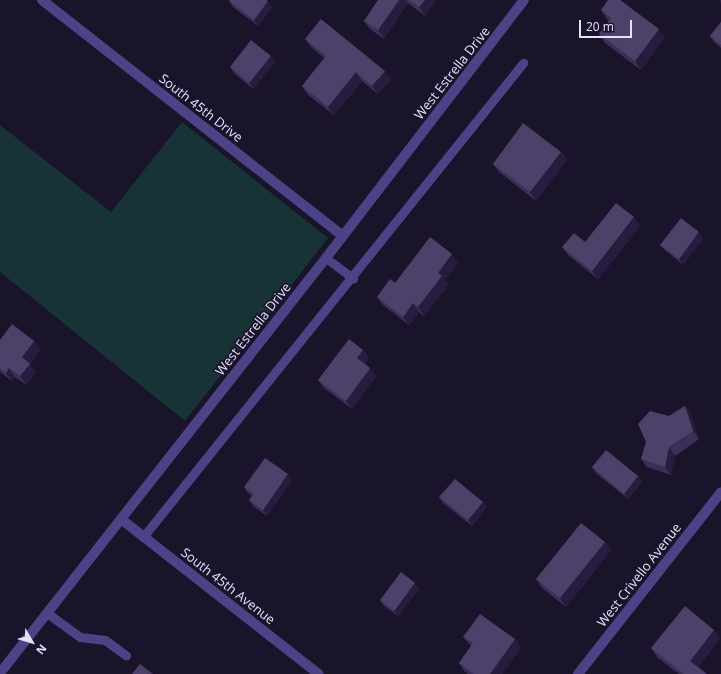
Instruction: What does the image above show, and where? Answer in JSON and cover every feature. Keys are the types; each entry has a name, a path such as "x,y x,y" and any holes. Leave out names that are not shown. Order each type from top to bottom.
{"street":[{"name":"South 45th Drive","path":"42,0 343,236"},
{"name":"West Estrella Drive","path":"0,673 326,258 524,0"},
{"name":"West Crivello Avenue","path":"578,674 721,492"},
{"name":"South 45th Avenue","path":"121,519 319,674"}],"lane":[{"path":"143,537 353,278 523,63"},
{"path":"326,258 353,278"},
{"path":"47,613 80,637 105,640 126,655"}],"green space":[{"path":"182,122 328,238 185,421 0,272 0,125 111,212"}],"building":[{"path":"378,0 399,0 378,30 364,21"},
{"path":"409,0 425,0 419,7"},
{"path":"608,0 620,0 659,29 635,61 599,34 611,18 601,10"},
{"path":"229,1 268,1 254,20"},
{"path":"321,19 385,71 372,86 356,72 328,107 302,86 326,56 305,39"},
{"path":"721,22 721,45 710,36"},
{"path":"251,40 271,56 249,83 230,67"},
{"path":"523,123 561,152 530,192 493,164"},
{"path":"616,203 634,217 592,271 562,247 574,233 585,242"},
{"path":"681,218 699,232 679,259 660,245"},
{"path":"430,237 452,254 438,273 442,276 418,307 413,303 403,317 377,297 390,279 395,283"},
{"path":"12,324 34,341 22,357 30,364 20,376 9,368 6,373 0,368 0,340"},
{"path":"349,339 363,350 357,358 370,368 346,401 318,380"},
{"path":"685,406 693,431 669,447 665,467 641,459 646,442 638,424 650,411 669,416"},
{"path":"606,450 638,476 624,494 592,467"},
{"path":"265,458 288,474 263,510 249,500 254,494 244,487"},
{"path":"455,479 483,502 468,520 439,497"},
{"path":"581,523 605,542 560,598 536,579"},
{"path":"401,572 415,583 394,611 380,600"},
{"path":"685,606 714,630 690,661 707,674 684,674 651,648"},
{"path":"480,614 515,639 490,674 474,674 459,663 473,643 463,637"},
{"path":"140,664 153,674 132,674"}]}
